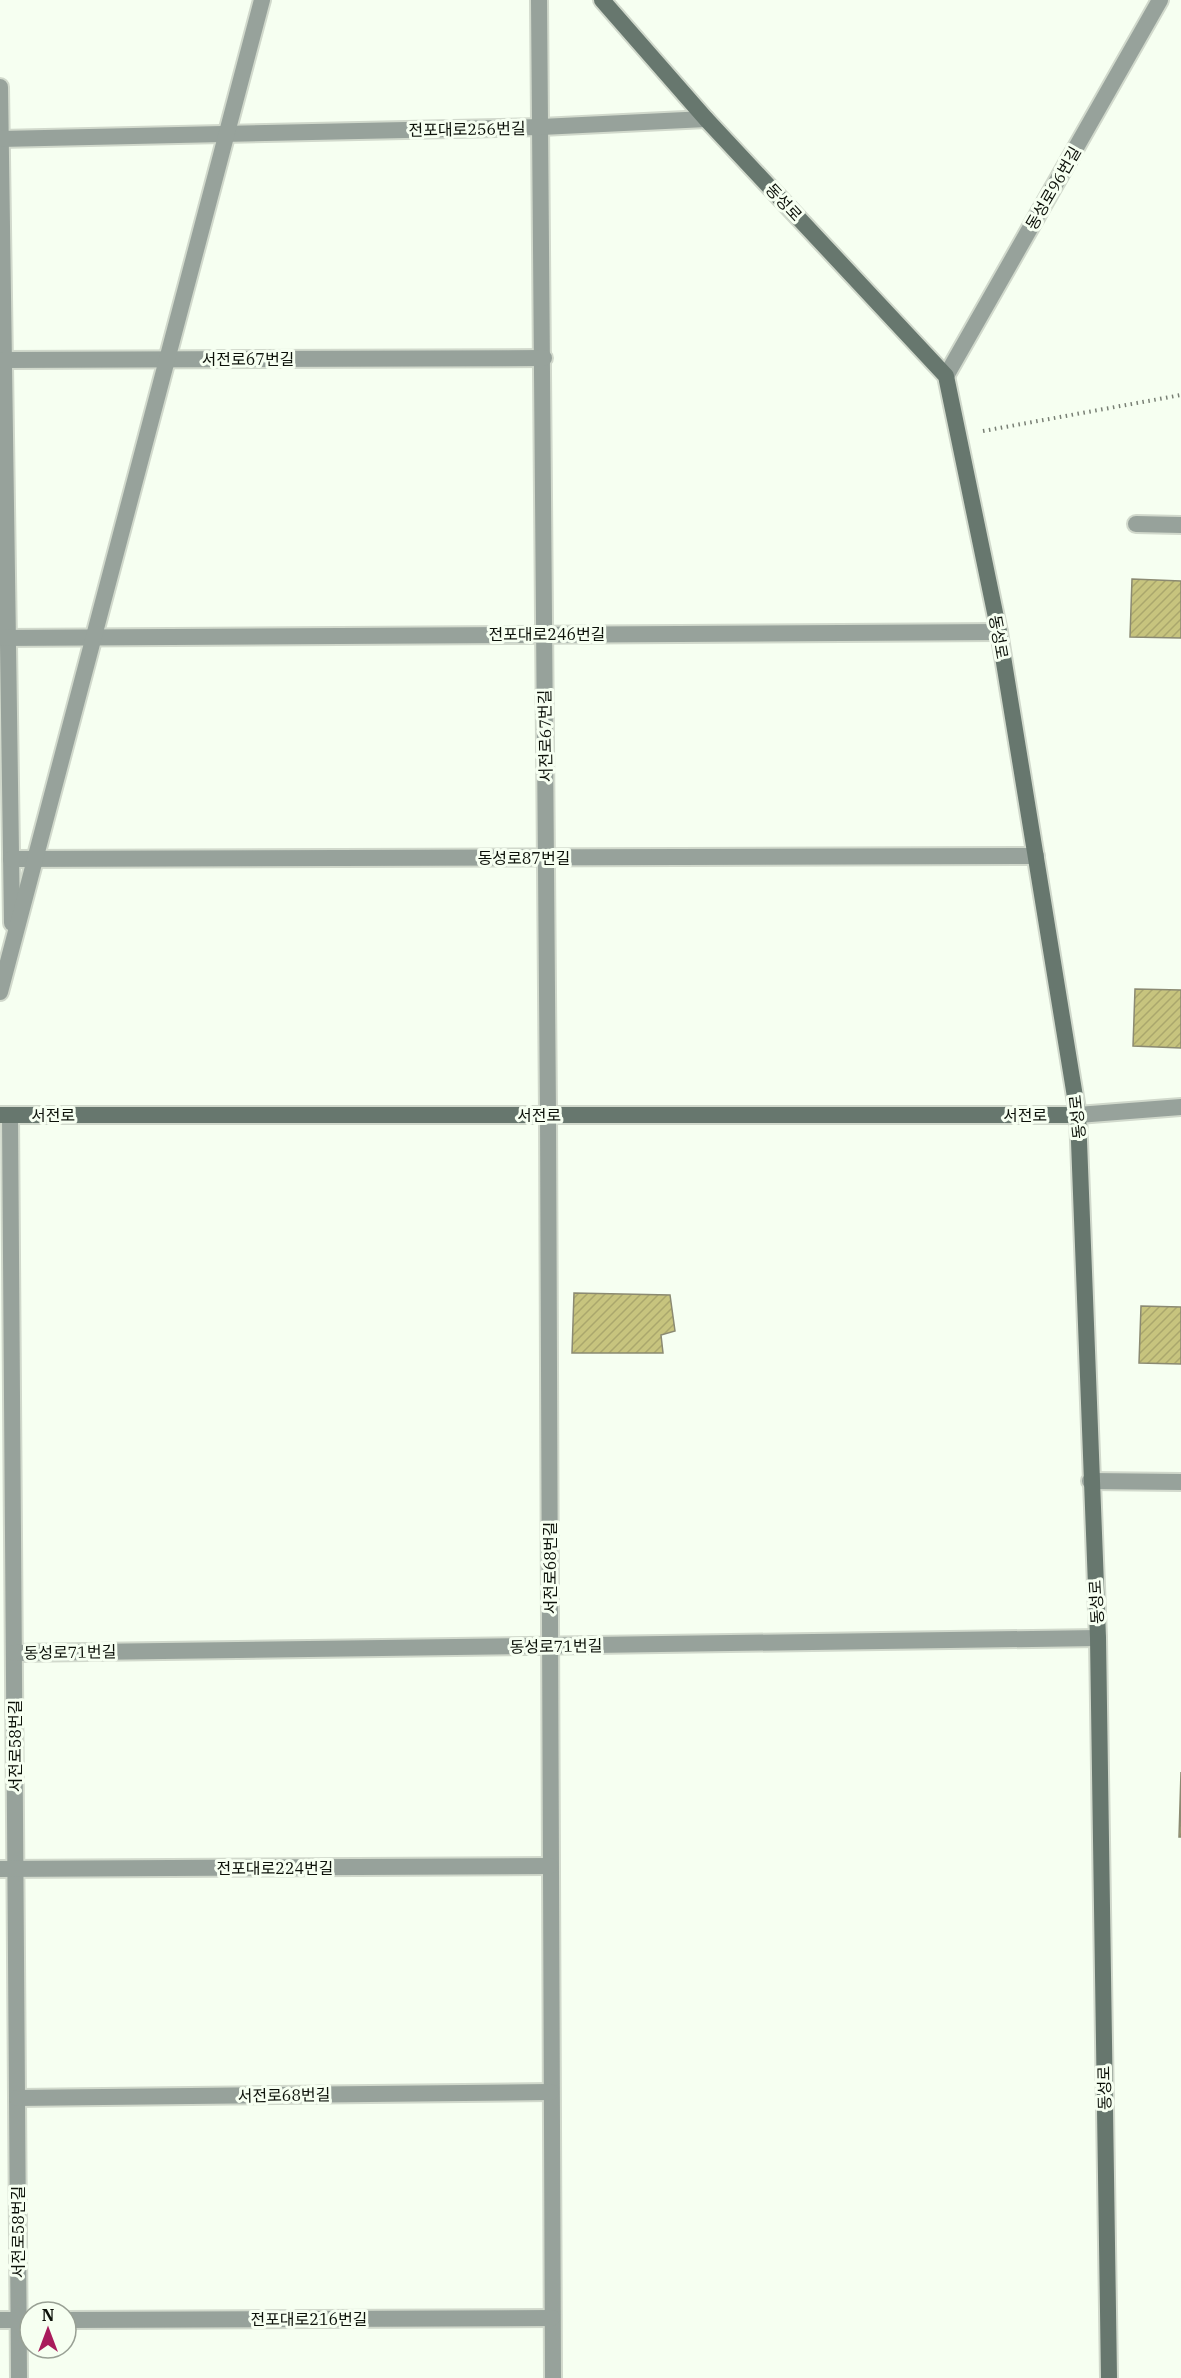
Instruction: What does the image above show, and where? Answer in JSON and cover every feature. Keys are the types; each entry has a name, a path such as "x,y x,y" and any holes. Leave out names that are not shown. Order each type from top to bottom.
{"main road":[{"name":"동성로","path":"602,0 706,119 946,376 999,632 1078,1115 1083,1200 1090,1481 1098,1638 1109,2378"},
{"name":"서전로","path":"5,1115 1078,1115"}],"street":[{"path":"0,992 262,0"},
{"name":"서전로67번길","path":"539,0 549,1115"},
{"name":"동성로96번길","path":"946,376 1160,0"},
{"path":"0,87 4,638 12,942"},
{"name":"전포대로256번길","path":"0,139 541,127 706,119"},
{"name":"서전로67번길","path":"3,360 544,358"},
{"path":"1137,524 1181,525"},
{"name":"전포대로246번길","path":"4,638 999,632"},
{"name":"동성로87번길","path":"11,859 1036,856"},
{"path":"1078,1115 1181,1107"},
{"name":"서전로58번길","path":"5,1115 14,1653 8,1869 23,2300"},
{"name":"서전로68번길","path":"549,1115 553,2378"},
{"path":"1090,1481 1181,1482"},
{"name":"동성로71번길","path":"14,1653 1098,1638"},
{"name":"전포대로224번길","path":"8,1869 550,1866"},
{"name":"서전로68번길","path":"17,2098 551,2092"},
{"name":"전포대로216번길","path":"78,2320 552,2318"},
{"path":"0,2320 18,2320"},
{"name":"서전로58번길","path":"19,2378 21,2360"}],"path":[{"path":"958,435 1181,395"}],"building":[{"path":"1132,579 1181,581 1181,638 1130,637"},
{"path":"1135,989 1181,990 1181,1048 1133,1046"},
{"path":"574,1293 670,1295 675,1331 661,1335 663,1353 572,1353"},
{"path":"1141,1306 1181,1307 1181,1364 1139,1363"},
{"path":"1181,1772 1181,1837 1179,1837"}]}
